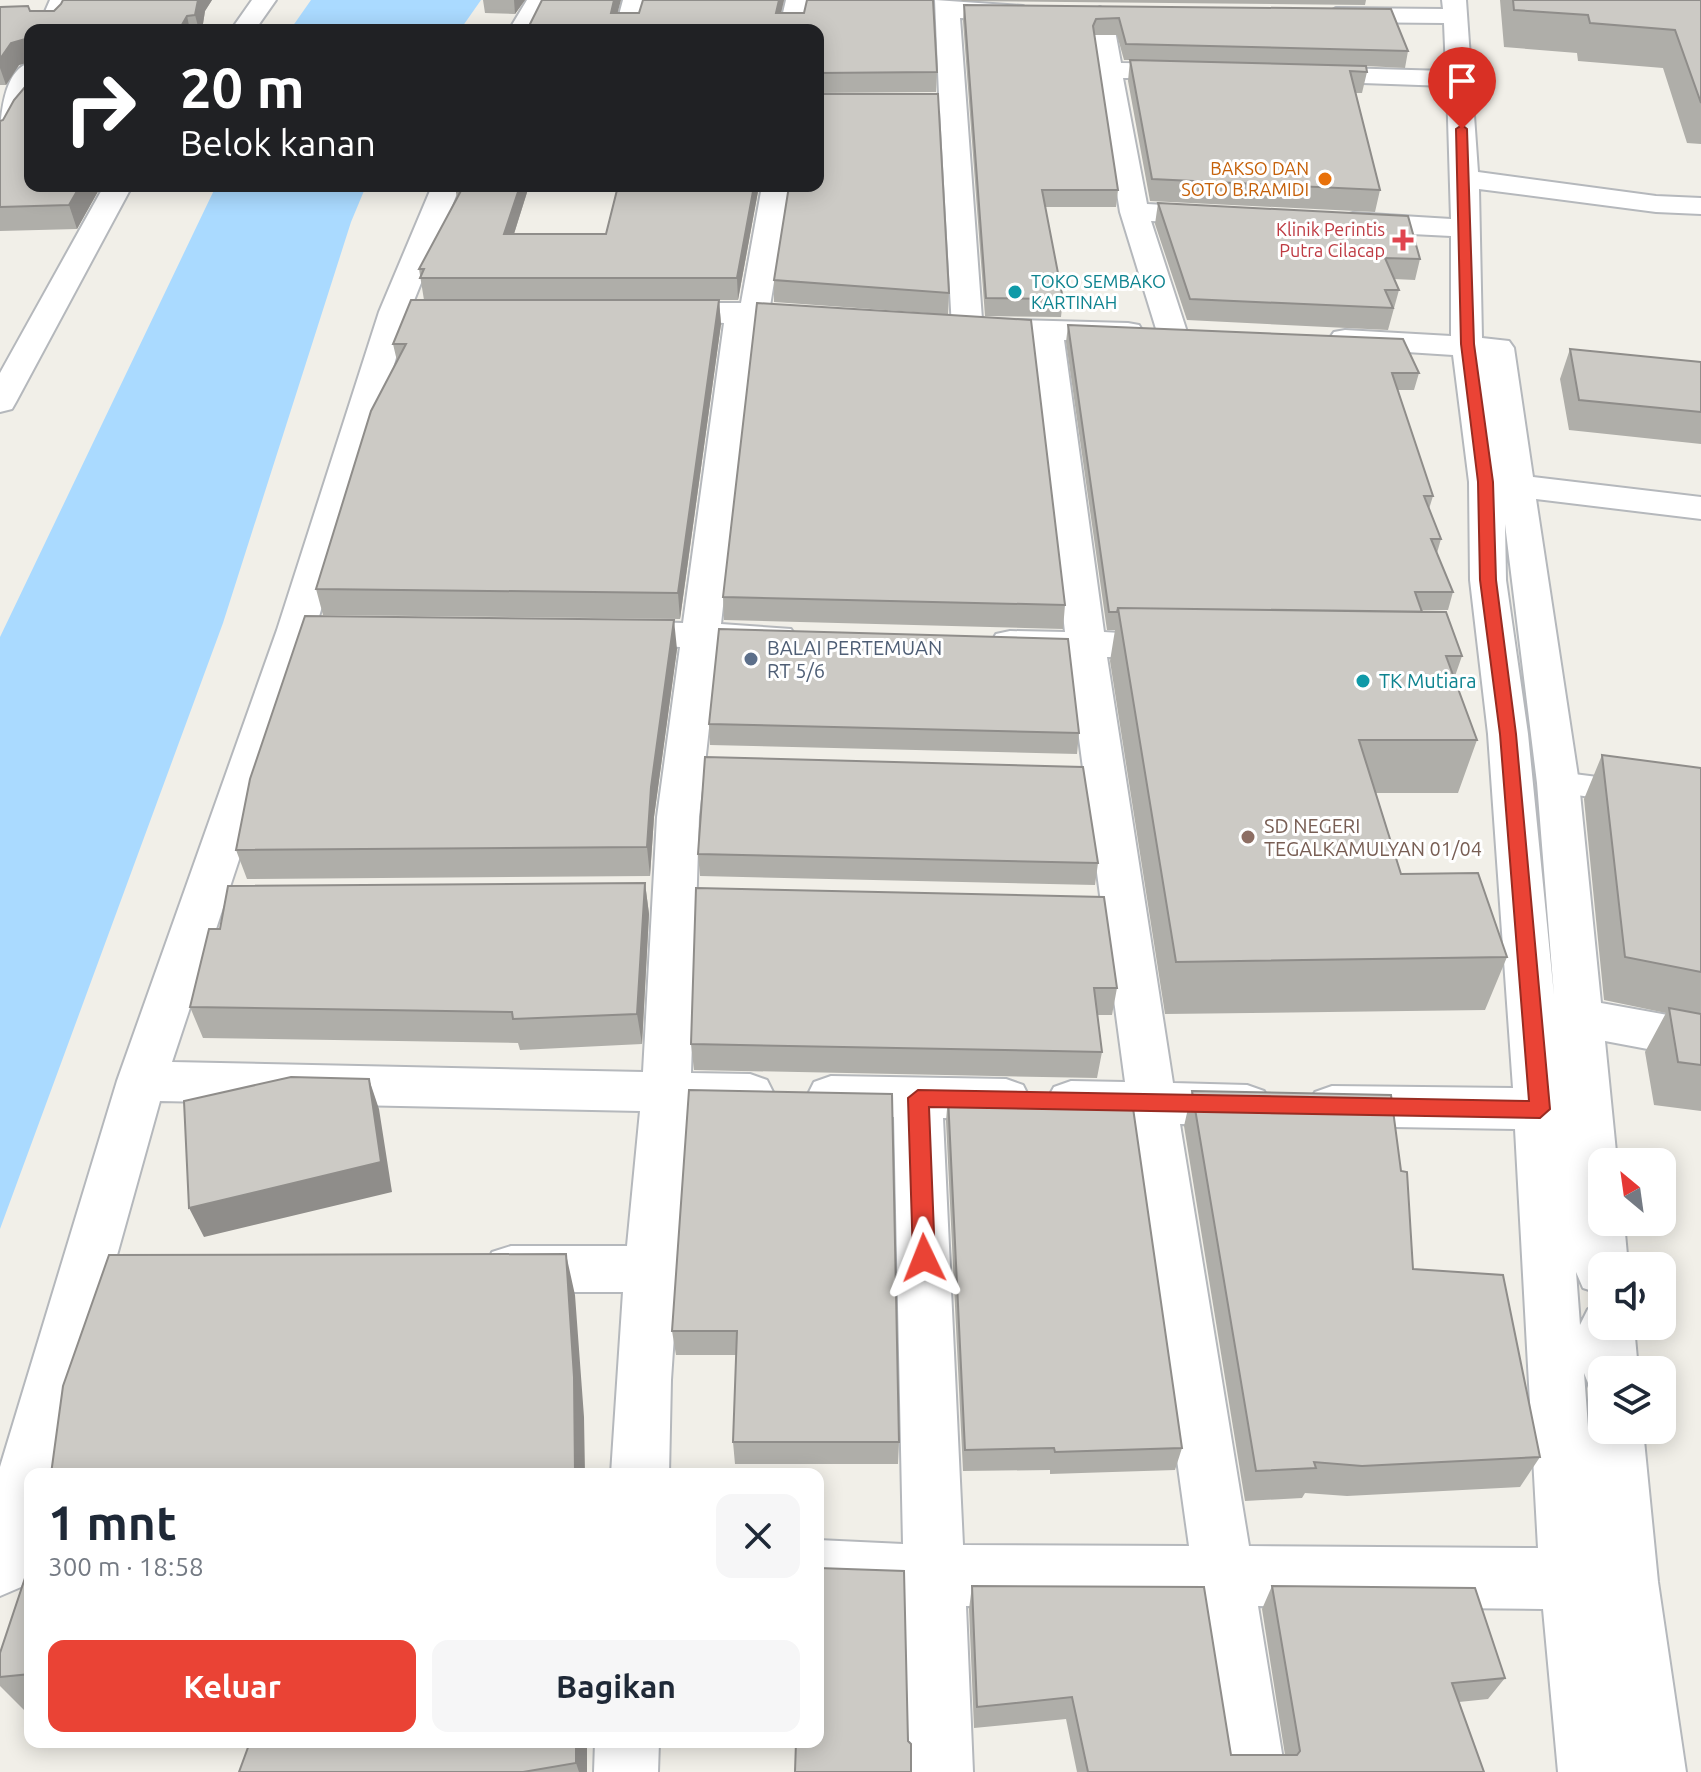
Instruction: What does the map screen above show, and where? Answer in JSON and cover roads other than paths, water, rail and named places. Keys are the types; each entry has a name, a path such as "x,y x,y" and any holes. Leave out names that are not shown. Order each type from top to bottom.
{"street":[{"path":"52,24 62,0"},
{"path":"247,24 264,0"},
{"path":"525,24 539,0"},
{"path":"629,24 635,0"},
{"path":"792,24 798,0"},
{"path":"1317,15 1463,5 1476,180 1483,346"},
{"path":"1039,13 947,6 952,103 952,327 1047,332 1188,332 1134,212 1100,14"},
{"path":"1070,13 1131,14"},
{"path":"1111,70 1209,71"},
{"path":"1287,73 1469,79"},
{"path":"12,124 24,88"},
{"path":"824,103 952,103"},
{"path":"1476,180 1656,204 1701,206"},
{"path":"1476,180 1466,228 1502,484 1488,580 1500,650 1508,734 1540,1109 1570,1578 1590,1772"},
{"path":"0,402 115,192"},
{"path":"36,1468 109,1270 141,1081 203,898 312,630 394,312 444,192"},
{"path":"640,1468 666,1091 691,896 678,817 703,762 704,636 748,312 775,192"},
{"path":"1134,212 1245,217"},
{"path":"1324,221 1466,228"},
{"path":"394,312 505,312"},
{"path":"631,312 748,312 845,319"},
{"path":"1047,332 1102,772 1253,1772"},
{"path":"1312,337 1483,346"},
{"path":"1502,484 1701,508"},
{"path":"585,633 815,639"},
{"path":"974,642 1212,646"},
{"path":"1500,650 1558,783 1600,1252"},
{"path":"1058,771 1102,772"},
{"path":"628,895 691,896"},
{"path":"203,898 250,898"},
{"path":"1074,904 1122,905"},
{"path":"1580,1018 1701,1040"},
{"path":"141,1081 1540,1109 1589,1117"},
{"path":"918,1098 941,1772"},
{"path":"463,1269 652,1269"},
{"path":"1616,1444 1628,1582 1654,1772"},
{"path":"0,1566 24,1501"},
{"path":"824,1570 934,1577 1224,1575 1570,1578 1628,1582"},
{"path":"626,1772 627,1748"}],"lane":[{"path":"1558,783 1701,801"}],"water":[{"path":"311,0 481,0 464,24 294,24"},
{"path":"213,192 364,192 351,222 223,623 0,1229 0,637"}],"place":[{"name":"BAKSO DAN SOTO B.RAMIDI","path":"1325,179"},
{"name":"Klinik Perintis Putra Cilacap","path":"1403,240"},
{"name":"TOKO SEMBAKO KARTINAH","path":"1015,292"},
{"name":"BALAI PERTEMUAN RT 5/6","path":"751,659"},
{"name":"TK Mutiara","path":"1363,681"},
{"name":"SD NEGERI TEGALKAMULYAN 01/04","path":"1248,837"}]}
